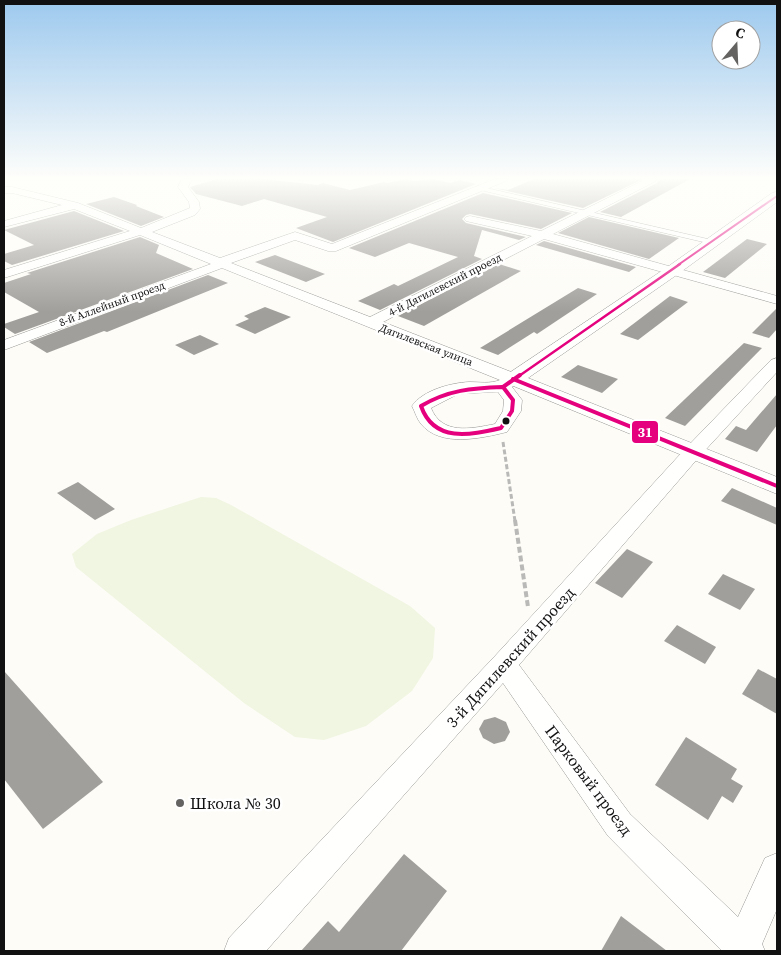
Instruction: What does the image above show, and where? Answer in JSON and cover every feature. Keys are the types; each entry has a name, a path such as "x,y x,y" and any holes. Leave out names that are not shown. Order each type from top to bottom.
{"street":[{"name":"Дягилевская улица","path":"117,224 370,323 508,383 777,486"},
{"path":"4,274 163,224"},
{"name":"8-й Аллейный проезд","path":"4,345 295,236 332,248 391,224"},
{"path":"491,224 542,235 777,300"},
{"name":"4-й Дягилевский проезд","path":"370,323 565,224"},
{"path":"508,383 513,400 512,411 501,428 479,433 462,434 442,430 428,421 421,406 436,396 460,388 508,383 672,272 738,224"},
{"name":"3-й Дягилевский проезд","path":"242,951 504,664 692,453 777,363"},
{"name":"Парковый проезд","path":"504,664 618,825 744,950"},
{"path":"744,950 777,870"}],"lane":[{"path":"636,224 712,242"}],"path":[{"path":"501,428 532,632"}],"green space":[{"path":"201,497 216,498 231,505 410,606 435,628 433,658 412,691 366,726 324,740 295,737 244,703 76,567 72,554 97,534 131,520"}],"building":[{"path":"28,224 105,224 124,231 12,265 4,261 4,254 34,245 4,230"},
{"path":"308,224 378,224 333,242 296,228"},
{"path":"409,224 468,224 526,237 519,240 482,230 474,256 482,259 380,310 358,301 394,284 398,286 458,257 409,243 375,257 349,248"},
{"path":"515,224 552,224 541,229"},
{"path":"576,224 617,224 679,238 649,259 558,233"},
{"path":"140,237 159,245 156,253 193,269 15,334 4,327 4,324 39,312 4,292 4,283 31,274 27,273"},
{"path":"747,239 767,244 725,278 703,272"},
{"path":"544,241 636,267 629,272 536,245"},
{"path":"275,255 325,274 306,282 255,262"},
{"path":"499,264 521,271 424,326 398,316"},
{"path":"208,275 228,283 107,332 104,331 47,353 29,342"},
{"path":"578,288 597,294 537,334 534,332 498,355 480,348"},
{"path":"670,296 688,302 638,340 620,334"},
{"path":"265,307 291,317 255,334 235,325 249,319 244,316"},
{"path":"777,308 777,329 769,338 752,333"},
{"path":"200,335 219,344 194,355 175,345"},
{"path":"744,343 762,348 685,426 665,418"},
{"path":"578,365 618,379 602,393 561,377"},
{"path":"777,394 777,425 757,452 725,439 736,426 746,430"},
{"path":"78,482 115,509 95,520 57,493"},
{"path":"732,488 777,508 777,525 721,501"},
{"path":"627,549 653,562 622,598 595,583"},
{"path":"723,574 755,589 740,610 708,594"},
{"path":"677,625 716,647 705,664 664,641"},
{"path":"758,669 777,679 777,714 742,694"},
{"path":"4,671 103,782 43,829 4,779"},
{"path":"495,717 506,722 510,732 505,741 494,744 483,738 479,729 484,720"},
{"path":"686,737 737,769 731,779 743,786 733,803 722,796 708,820 655,785"},
{"path":"404,854 447,891 401,951 301,951 328,921 339,932"},
{"path":"621,916 667,951 601,951"}],"transit line":[{"name":"31","path":"503,387 737,224"},
{"name":"31","path":"513,379 777,486"},
{"name":"31","path":"503,387 513,400 512,411 501,428 463,434 443,431 428,421 421,406 451,391 470,388 503,387"}],"place":[{"name":"Школа № 30","path":"180,803"}]}
